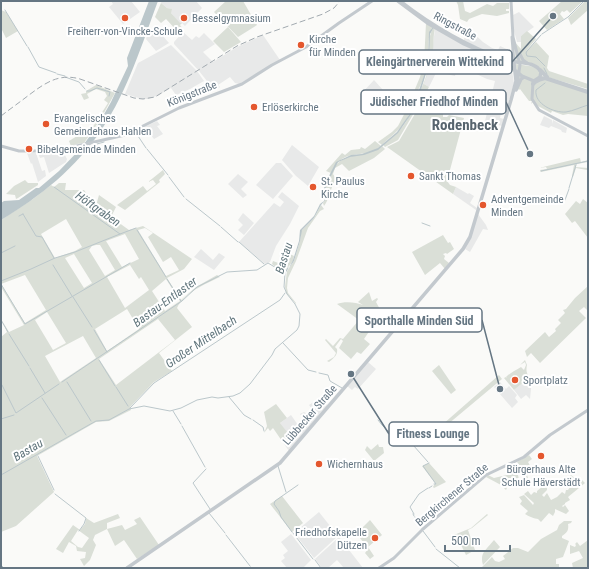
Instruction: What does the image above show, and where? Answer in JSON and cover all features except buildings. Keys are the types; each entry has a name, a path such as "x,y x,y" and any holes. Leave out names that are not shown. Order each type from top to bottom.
{"highway":[{"path":"541,71 545,78"},
{"path":"533,82 545,78 588,92"}],"main road":[{"name":"Königstraße","path":"1,146 14,150 35,152 82,145 125,135 186,105 242,84 272,65 306,47 341,21 372,1"},
{"name":"Ringstraße","path":"399,1 434,26 464,44 505,62 533,82"},
{"path":"510,1 513,35 520,65 514,95"},
{"path":"510,1 514,58 516,63"},
{"name":"Ringstraße","path":"434,26 477,48 516,63 536,66 541,71"},
{"path":"513,35 522,59 529,64"},
{"name":"Lübbecker Straße","path":"127,567 280,463 463,249 470,236 511,100 516,81 516,63"},
{"path":"541,71 541,76 533,82 532,99 539,110 588,136"},
{"name":"Lübbecker Straße","path":"511,100 521,79 524,77"},
{"name":"Bergkirchener Straße","path":"379,568 394,558 423,529 486,475 524,457 552,433 588,410"}],"shaded area":[{"name":"Freiherr-von-Vincke-Schule","path":"111,1 131,1 140,12 123,24 109,7 113,4"},
{"path":"149,1 158,1 127,83 102,129 81,156 57,180 16,211 1,220 1,203 4,201 19,200 36,188 39,188 59,171 82,147 99,123 128,66 127,58"},
{"name":"Besselgymnasium","path":"162,1 196,1 202,8 185,26 182,23 180,24 171,13 171,9 167,8 161,3"},
{"path":"226,1 243,1 257,25 238,37 214,12"},
{"path":"456,1 463,1 465,11 470,13 487,4 493,6 497,3 509,3 509,9 506,9 506,11 509,11 509,13 497,16 482,14 469,19 467,22 460,19"},
{"path":"562,1 583,1 570,13 567,10 564,12 562,11 560,14 564,19 547,30 539,21"},
{"path":"585,1 588,1 588,10 571,25 568,18"},
{"path":"161,3 167,8 172,9 171,13 180,23 182,23 180,25 183,29 179,33 166,19 161,23 155,17"},
{"path":"1,10 6,12 18,31 6,38 1,28"},
{"path":"519,12 534,27 521,36 521,42 517,42 514,31 513,15"},
{"path":"426,23 433,27 429,39 429,60 423,79 412,102 410,101 424,63"},
{"path":"155,27 169,43 156,51 146,39 148,33"},
{"path":"228,27 241,42 224,52 213,41"},
{"path":"433,27 430,34 429,64 420,93 413,104 412,113 398,133 378,150 364,155 350,157 338,162 326,186 326,199 314,218 302,230 294,261 289,268 299,241 300,230 314,216 320,204 324,201 324,186 336,162 351,155 362,154 378,148 397,132 411,112 411,104 419,90 428,64 429,32"},
{"path":"434,27 432,59 424,84 429,87 419,105 413,102 421,89 427,74 430,35"},
{"path":"435,28 505,62 512,70 514,83 506,111 495,106 493,110 501,113 500,118 504,119 502,126 485,121 495,81 487,79 457,65 455,76 433,71 436,73 429,87 424,84 431,63"},
{"path":"471,31 492,48 498,50 500,46 511,51 511,60 510,61 464,41 464,38 468,39"},
{"path":"527,31 536,39 526,51 536,42 549,56 547,68 549,71 588,84 588,89 547,77 537,65 528,62 516,61 513,40 521,49 521,36"},
{"path":"183,32 192,40 196,36 199,38 204,33 215,44 203,52 213,62 237,47 263,35 280,60 239,84 235,83 230,77 218,85 220,87 215,91 174,44"},
{"path":"171,45 197,71 204,81 176,95 171,88 148,99 142,99 125,94 138,63"},
{"path":"516,64 536,67 545,79 588,93 588,116 563,115 552,111 551,113 533,102 531,104 532,101 529,101 520,89 518,89"},
{"path":"374,80 383,90 373,102 362,93"},
{"path":"96,85 115,93 100,120 84,143 71,146 69,141 82,133 87,136 108,103 104,100 107,96 105,92 96,89 87,94 89,98 84,100 81,94 86,93 86,91"},
{"path":"410,103 412,103 410,111 405,122 382,145 378,142 398,126"},
{"path":"413,104 418,106 398,140 385,147 383,145 398,132 406,122"},
{"path":"419,107 443,113 443,117 447,117 449,115 464,118 447,181 450,185 456,187 453,194 387,147 399,141"},
{"path":"544,116 552,120 552,124 553,120 567,128 566,133 551,126 549,128 540,125"},
{"path":"157,121 160,125 157,126 163,134 154,139 144,127"},
{"path":"375,141 381,146 368,153 348,156 336,164 331,173 326,171 342,153 345,155 351,150 360,149 361,147 365,149"},
{"path":"292,145 319,167 308,186 296,176 282,160"},
{"path":"382,146 385,149 374,158 349,171 342,164 335,168 333,174 336,179 332,186 328,200 324,206 323,203 325,199 326,185 336,165 348,157 371,152"},
{"path":"62,150 67,159 66,162 49,173 44,157 40,158 38,153"},
{"path":"27,153 36,153 42,171 45,170 46,176 38,182 32,163 31,164"},
{"path":"580,158 581,162 588,160 588,162 577,164 575,167 588,168 587,170 576,168 573,177 574,165 541,172 540,170 547,169 546,167 539,168"},
{"path":"276,163 281,163 293,176 273,199 256,185"},
{"path":"163,170 165,174 159,180 160,182 125,210 117,205 143,186 147,191 156,184 153,180 148,182"},
{"path":"238,174 248,182 241,189 247,195 243,198 228,184"},
{"path":"25,180 28,183 38,183 38,185 16,199 15,195 6,194 14,186"},
{"path":"59,183 66,183 65,190 84,190 90,198 97,202 99,195 116,207 111,217 129,230 143,226 192,259 184,269 167,278 181,300 196,287 217,275 220,277 190,293 177,308 192,327 159,353 172,371 154,382 130,407 131,410 109,421 96,422 37,456 54,492 16,526 1,532 1,337 7,332 1,319 9,332 24,325 1,287 1,284 1,220 51,185 54,187","holes":["66,219 82,247 55,258 41,234","145,228 153,233 148,237 163,262 171,257 179,270 166,276 138,230","125,234 139,259 122,267 106,241","100,245 115,270 105,276 89,250 92,246","74,254 92,283 84,288 65,258","130,265 139,279 141,277 149,290 125,308 107,277","25,275 46,310 25,323 1,284","166,279 180,301 165,311 152,291","127,309 139,329 107,351 95,329","47,312 66,343 53,350 35,320","158,319 175,340 116,385 99,359","83,336 96,358 60,382 45,356"]},
{"path":"456,187 474,196 470,203 477,208 476,210 453,194"},
{"path":"282,192 299,206 276,246 270,262 265,264 239,242 274,203 280,207 284,202 278,197"},
{"path":"583,199 588,203 588,238 575,221 572,223 565,214 576,201 580,204"},
{"path":"321,205 324,209 320,211 308,228 288,278 288,293 296,304 286,293 285,287 287,271 294,261 300,241 301,231 314,218"},
{"path":"243,213 254,223 244,235 238,230 243,225 238,220"},
{"path":"478,214 488,230 483,229 470,252 465,249"},
{"path":"443,235 454,249 447,254 443,254 445,256 444,259 449,263 445,269 440,263 425,275 412,252"},
{"path":"201,249 213,260 219,253 225,257 214,270 194,257"},
{"path":"290,254 294,256 293,261 286,270 278,269 272,264 273,261 281,264 286,255 288,256"},
{"path":"588,286 588,311 584,307 579,311 586,318 540,363 531,353 527,357 525,351 545,332 549,337 556,331 555,329 561,323 558,320 565,313 563,310 566,309"},
{"path":"369,292 372,301 377,298 378,299 376,302 382,313 397,325 396,327 381,314 364,339 370,344 361,354 357,352 351,359 339,348 343,341 341,339 335,347 337,349 337,353 334,357 336,353 325,340 326,339 333,346 340,338 343,339 359,320 337,304 350,302 363,305 358,302"},
{"path":"525,360 527,365 526,370 530,377 514,390 504,378 521,367 524,370 526,365 525,362 520,365"},
{"path":"368,362 376,369 358,389 355,387 352,390 347,386"},
{"path":"439,365 456,390 451,394 432,371"},
{"path":"499,375 502,379 435,435 434,432"},
{"path":"530,377 532,379 530,399 526,395 521,399 514,390"},
{"path":"500,382 506,389 509,386 517,395 515,398 518,402 512,408 494,387"},
{"path":"318,399 328,405 289,451 284,444 288,441 280,423 291,415 298,425 306,421 300,414 304,412 311,416 315,413 309,405"},
{"path":"276,404 287,418 280,423 287,432 284,434 288,441 284,444 273,428 270,431 268,428 264,433 267,426 264,412"},
{"path":"378,444 379,447 383,447 384,453 374,461 365,450 367,446 371,450"},
{"path":"529,455 532,459 528,462 534,473 527,475 529,481 526,482 526,474 517,462"},
{"path":"429,463 446,482 434,488 435,483 422,466"},
{"path":"516,473 518,475 520,486 516,488 511,480 506,478 503,480 507,488 506,490 501,485 486,477 488,475 494,478"},
{"path":"571,475 579,482 582,480 585,483 568,497 570,500 562,506 563,507 565,505 569,511 566,514 555,509 553,516 549,513 541,522 538,519 525,514 528,511 520,504 522,501 519,497 524,495 533,505 534,503 524,494 528,491 531,495 534,492 537,493 537,491 543,486 547,487 547,490 542,495 544,497 547,493 551,500 562,492 565,494 566,490 568,490 570,484 572,483 568,479"},
{"path":"282,496 303,523 292,532 270,504"},
{"path":"319,512 338,536 314,558 294,533"},
{"path":"118,514 120,518 107,523 107,529 95,535 93,540 96,545 90,560 84,566 80,559 85,558 86,552 77,551 76,546 69,542 63,553 56,549 73,525 80,530 85,524 86,518 94,523","holes":["78,530 89,538 82,548 78,547 71,541"]},
{"path":"487,514 488,515 472,528 468,530 475,550 466,555 456,535 449,537 471,528"},
{"path":"140,517 159,545 137,559 124,540 115,546 107,529 122,525 125,530 137,524 134,520"},
{"path":"370,520 382,535 368,547 374,556 370,559 365,553 368,549 355,531 362,537 362,528"},
{"path":"564,521 572,521 568,524 568,530 562,536 562,538 569,541 563,557 556,559 556,564 559,564 559,568 481,568 492,557 495,561 499,562 505,559 503,556 513,548 518,548 528,552 541,539 557,530 559,525"},
{"path":"291,534 311,560 303,568 287,568 281,561 285,558 283,555 288,551 281,542"},
{"path":"339,537 363,568 344,568 337,560 328,568 322,568 315,559"},
{"path":"494,540 500,547 483,565 483,554"},
{"path":"588,540 588,568 573,568 572,563 583,558 579,551 570,554 570,545 575,547 577,542 580,546"}],"waterway":[{"path":"542,34 568,17 584,1"},
{"path":"5,10 27,46"},
{"path":"541,35 526,53 527,56 536,57 545,66"},
{"path":"28,47 39,67 56,73"},
{"path":"544,68 547,74"},
{"path":"57,74 65,76"},
{"path":"65,77 79,82 85,89"},
{"path":"545,83 536,90 536,95 541,103 546,107 556,111 566,112 588,105"},
{"path":"87,91 97,88 110,92 109,96"},
{"path":"136,133 146,148"},
{"path":"97,144 104,142"},
{"path":"147,149 168,175"},
{"path":"541,171 588,161"},
{"path":"569,188 576,165"},
{"path":"169,177 184,197"},
{"name":"Höftgraben","path":"54,187 120,234 136,228"},
{"path":"565,200 569,189"},
{"path":"186,199 220,226"},
{"path":"23,214 36,236 42,237 54,258"},
{"path":"19,216 23,214"},
{"path":"422,223 430,226"},
{"path":"221,227 238,242"},
{"name":"Höftgraben","path":"137,230 166,277"},
{"path":"1,281 55,258 75,252 120,234"},
{"path":"239,242 264,264"},
{"path":"1,253 15,246"},
{"path":"1,284 25,324 130,263"},
{"name":"Bastau-Entlaster","path":"62,382 182,301 197,287 227,272 257,270 268,263 278,269 286,270"},
{"path":"53,265 72,296"},
{"name":"Bastau","path":"1,475 96,421 109,420 129,409 144,406 170,411 181,408 197,400 212,397 218,398 233,396 240,393 250,384 275,349 297,330 299,326 300,314 284,287 285,273 288,268"},
{"name":"Höftgraben","path":"167,279 181,301"},
{"name":"Großer Mittelbach","path":"130,408 154,383 280,300 285,293"},
{"path":"73,297 92,327"},
{"path":"1,320 8,332"},
{"path":"94,330 107,352"},
{"path":"9,334 29,366"},
{"path":"283,343 308,370 316,372"},
{"path":"99,360 115,386"},
{"path":"30,368 45,393"},
{"path":"319,373 328,375 330,381 342,388"},
{"path":"67,382 91,421"},
{"path":"2,385 16,413 59,384"},
{"path":"116,387 128,406"},
{"path":"229,397 244,415 251,419"},
{"path":"42,398 66,435"},
{"path":"173,411 181,424"},
{"path":"1,419 14,415"},
{"path":"253,420 263,427 264,431"},
{"path":"378,420 389,432 397,427 405,436"},
{"path":"182,426 205,467"},
{"path":"406,437 428,462"},
{"path":"38,456 54,490"},
{"path":"429,463 423,466 436,484 434,484"},
{"path":"278,466 286,492"},
{"path":"206,469 193,483 210,509"},
{"path":"292,532 274,504 275,501 298,485"},
{"path":"414,514 410,507 419,494 428,488"},
{"path":"55,494 86,518 79,531"},
{"path":"209,513 225,533"},
{"path":"415,517 421,528"},
{"path":"423,531 435,547"},
{"path":"293,533 313,559"},
{"path":"226,535 250,566"},
{"path":"436,549 460,568"},
{"path":"315,560 321,568"},
{"path":"1,565 4,568"}],"railway":[{"path":"1,116 47,83 65,77 80,79 134,98 143,99 155,97 237,46 257,37 323,14 334,8 340,1"}],"place":[{"name":"Kleingärtnerverein Wittekind","path":"553,16"},
{"name":"Freiherr-von-Vincke-Schule","path":"125,18"},
{"name":"Besselgymnasium","path":"184,18"},
{"name":"Kirche für Minden","path":"301,45"},
{"name":"Erlöserkirche","path":"254,107"},
{"name":"Evangelisches Gemeindehaus Hahlen","path":"46,124"},
{"name":"Bibelgemeinde Minden","path":"29,149"},
{"name":"Jüdischer Friedhof Minden","path":"530,154"},
{"name":"Sankt Thomas","path":"411,176"},
{"name":"St. Paulus Kirche","path":"313,187"},
{"name":"Adventgemeinde Minden","path":"483,205"},
{"name":"Fitness Lounge","path":"351,374"},
{"name":"Sportplatz","path":"515,380"},
{"name":"Sporthalle Minden Süd","path":"500,389"},
{"name":"Bürgerhaus Alte Schule Häverstädt","path":"541,456"},
{"name":"Wichernhaus","path":"319,464"},
{"name":"Friedhofskapelle Dützen","path":"375,538"}],"district":[{"name":"Rodenbeck","path":"465,125"}]}
